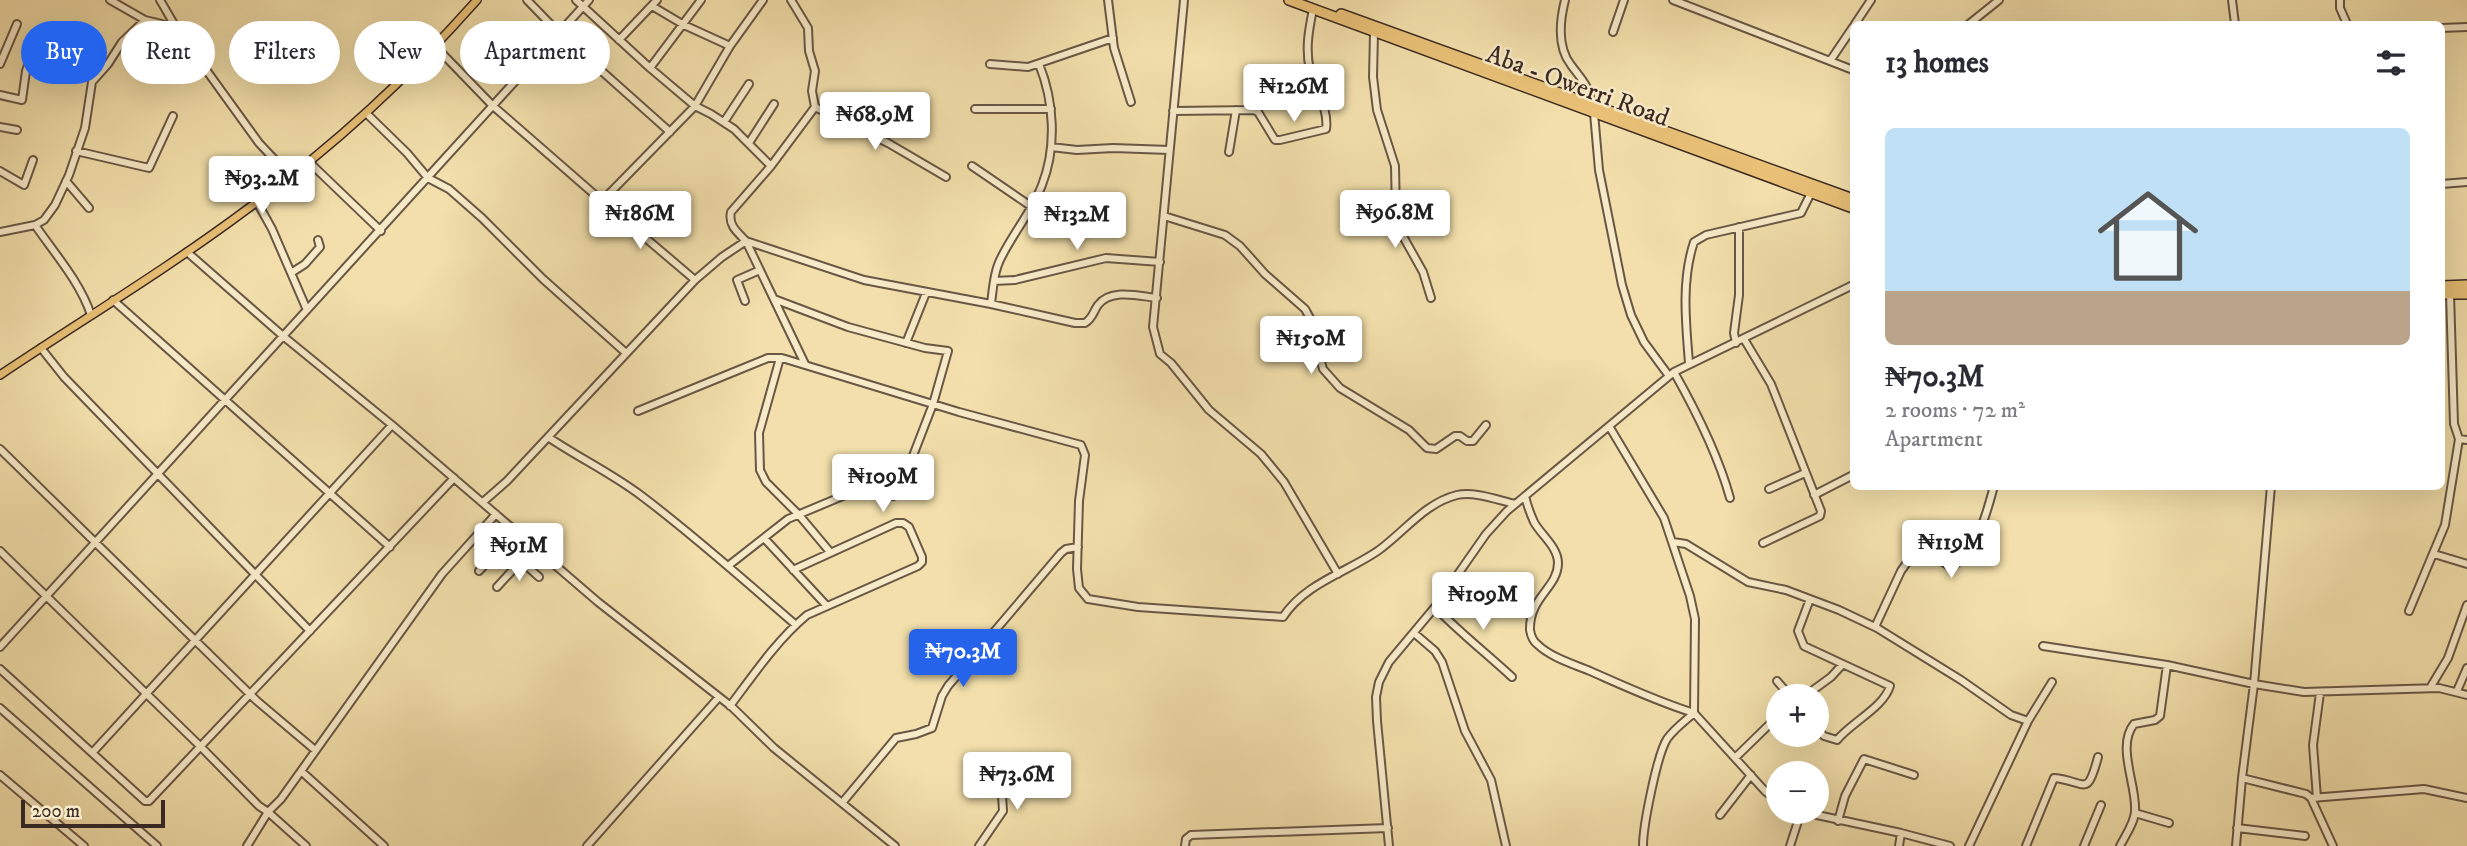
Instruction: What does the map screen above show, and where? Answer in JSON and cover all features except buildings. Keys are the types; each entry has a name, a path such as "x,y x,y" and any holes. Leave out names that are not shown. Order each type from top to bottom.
{"highway":[{"name":"Aba - Owerri Road","path":"1289,0 1850,207"},
{"name":"Aba - Owerri Road","path":"1304,0 1850,198"},
{"path":"2445,286 2467,285"},
{"path":"2446,294 2467,294"}],"main road":[{"path":"446,34 477,0"},
{"path":"0,375 187,252 257,202 366,113 396,84"}],"street":[{"path":"110,0 149,21"},
{"path":"160,0 172,21"},
{"path":"527,0 547,21"},
{"path":"576,0 650,68 695,106 724,122 771,166"},
{"path":"570,21 589,0"},
{"path":"619,40 657,0"},
{"path":"650,68 701,0"},
{"path":"602,201 695,106 730,46 763,0"},
{"path":"791,0 808,28 809,51 815,71 812,91 815,107 771,166 731,212 730,220 734,230 746,241 804,364"},
{"path":"1108,0 1119,70 1131,102"},
{"path":"1184,0 1153,327 1160,354 1171,363 1209,410 1261,454 1284,482 1338,574"},
{"path":"1565,0 1561,24 1562,44 1569,63 1590,90 1591,103"},
{"path":"1614,32 1624,0"},
{"path":"1673,0 1850,69"},
{"path":"1857,21 1871,0"},
{"path":"1973,21 1999,0"},
{"path":"2232,0 2235,21"},
{"path":"2340,0 2346,21"},
{"path":"652,6 684,25 730,46"},
{"path":"1173,111 1258,112 1275,140 1326,129 1322,102 1310,70 1307,50 1313,9"},
{"path":"107,64 122,42 145,20"},
{"path":"0,64 17,24"},
{"path":"2445,28 2467,27"},
{"path":"1830,61 1850,32"},
{"path":"1374,33 1373,77 1377,110 1395,166 1396,213 1400,230 1423,272 1431,298"},
{"path":"990,64 1022,68 1112,38"},
{"path":"446,57 493,106 695,280"},
{"path":"991,304 1000,258 1032,207 1042,184 1051,147 1048,85 1039,64"},
{"path":"610,78 670,132"},
{"path":"215,82 259,143 290,176"},
{"path":"0,96 22,100 24,84"},
{"path":"0,232 35,225 44,220 55,205 85,128 93,84"},
{"path":"0,647 513,84"},
{"path":"724,122 749,85"},
{"path":"749,143 774,104"},
{"path":"815,107 888,143 946,177"},
{"path":"975,109 1051,110"},
{"path":"1229,152 1236,110"},
{"path":"366,113 407,152 428,178 449,190 482,218 543,279 626,353"},
{"path":"1594,113 1599,170 1631,315 1644,342 1690,400 1724,477 1730,498"},
{"path":"76,151 149,167 173,116"},
{"path":"0,127 17,130"},
{"path":"1051,147 1077,150 1169,150"},
{"path":"0,171 24,185 33,160"},
{"path":"308,162 381,231"},
{"path":"972,166 1032,207 1073,215"},
{"path":"66,181 89,208"},
{"path":"2445,184 2467,182"},
{"path":"1689,363 1685,312 1694,242 1706,235 1801,214 1811,193"},
{"path":"257,202 307,310"},
{"path":"1164,216 1225,235 1240,246 1265,274 1305,309 1321,338 1320,358 1323,369 1340,388 1409,430 1427,448 1436,449 1455,436 1473,441 1486,425"},
{"path":"35,225 86,298 91,315"},
{"path":"1736,343 1734,333 1740,262 1739,227"},
{"path":"292,273 320,247 318,240"},
{"path":"482,502 507,481 695,280 746,241"},
{"path":"746,241 864,280 1085,323 1107,297 1128,295 1157,298"},
{"path":"187,252 598,602 730,706 774,748 895,846"},
{"path":"994,281 1015,281 1106,258 1160,262"},
{"path":"744,301 737,280 760,270"},
{"path":"1389,846 1376,697 1379,682 1389,662 1435,607 1486,534 1525,496 1672,374 1689,363 1736,343 1850,286"},
{"path":"906,343 926,293"},
{"path":"2409,611 2445,525 2463,440 2454,424 2446,294"},
{"path":"728,566 788,519 857,491 884,496 893,496 899,492 933,404 948,351 848,327 774,299"},
{"path":"113,300 390,547"},
{"path":"1744,339 1771,384 1821,510 1820,516 1763,543"},
{"path":"41,348 64,377 310,631"},
{"path":"638,411 768,358 780,358 933,404 1081,444 1085,455 1079,501 1079,588 1088,599 1138,607 1283,617 1290,605 1379,550 1410,523 1447,498 1466,494 1515,505"},
{"path":"780,358 758,433 760,470 766,482 830,552"},
{"path":"93,752 392,425"},
{"path":"1609,426 1664,518 1673,542 1695,619 1695,713"},
{"path":"548,437 643,497 796,625"},
{"path":"0,449 252,694 315,750"},
{"path":"1769,489 1805,473"},
{"path":"1814,495 1850,477"},
{"path":"0,669 145,801 149,801 454,478"},
{"path":"1875,627 1901,571 1916,550 1924,550 1951,567 1962,558 1976,538 1993,490"},
{"path":"2236,846 2254,684 2270,490"},
{"path":"1525,496 1534,522 1557,556 1558,564 1553,582 1544,590 1532,615 1531,638 1535,644 1564,660 1667,705 1695,713 1766,789"},
{"path":"247,846 268,812 281,799 442,574 496,514"},
{"path":"730,706 763,662 796,625 826,606 922,562 922,557 909,527 896,523 793,570"},
{"path":"492,534 539,577"},
{"path":"764,538 826,606"},
{"path":"1673,542 1686,544 1748,582 1786,590 1875,627 1961,680 2011,715 2028,722"},
{"path":"479,571 503,545"},
{"path":"497,587 533,545"},
{"path":"842,803 897,738 932,728 942,696 964,664 1061,553 1066,549 1078,547"},
{"path":"0,551 259,806 306,846"},
{"path":"2434,554 2467,564"},
{"path":"1810,599 1798,631 1804,646 1842,665 1889,683 1890,690 1878,705 1863,715 1837,740 1829,738"},
{"path":"2430,688 2448,658 2467,606"},
{"path":"1435,607 1452,626 1471,639 1512,677"},
{"path":"1414,633 1435,651 1441,662 1465,732 1491,780 1506,846"},
{"path":"2043,646 2167,665 2254,684 2320,693 2430,688 2467,695"},
{"path":"1821,684 1842,665"},
{"path":"2120,846 2136,813 2129,773 2128,732 2134,724 2155,720 2160,716 2167,665"},
{"path":"2457,691 2467,668"},
{"path":"1969,846 2028,722 2052,682"},
{"path":"2320,693 2313,745 2314,798 2333,846"},
{"path":"587,846 719,697"},
{"path":"0,708 157,846"},
{"path":"1643,846 1645,824 1663,747 1672,732 1695,713"},
{"path":"1735,758 1766,728"},
{"path":"2026,846 2054,778 2075,785 2088,784 2092,781 2098,757"},
{"path":"1838,821 1845,796 1864,759 1914,775"},
{"path":"979,846 1003,811 1000,763"},
{"path":"300,771 384,846"},
{"path":"0,775 84,846"},
{"path":"1720,815 1751,775"},
{"path":"2242,778 2292,789 2314,798 2424,789 2467,797"},
{"path":"2084,846 2101,806"},
{"path":"2136,813 2169,823"},
{"path":"1829,819 1901,833 1947,846"},
{"path":"1798,824 1791,843 1800,846"},
{"path":"1185,846 1186,839 1191,835 1388,828"},
{"path":"2237,828 2305,836"},
{"path":"1899,846 1901,833"}]}
